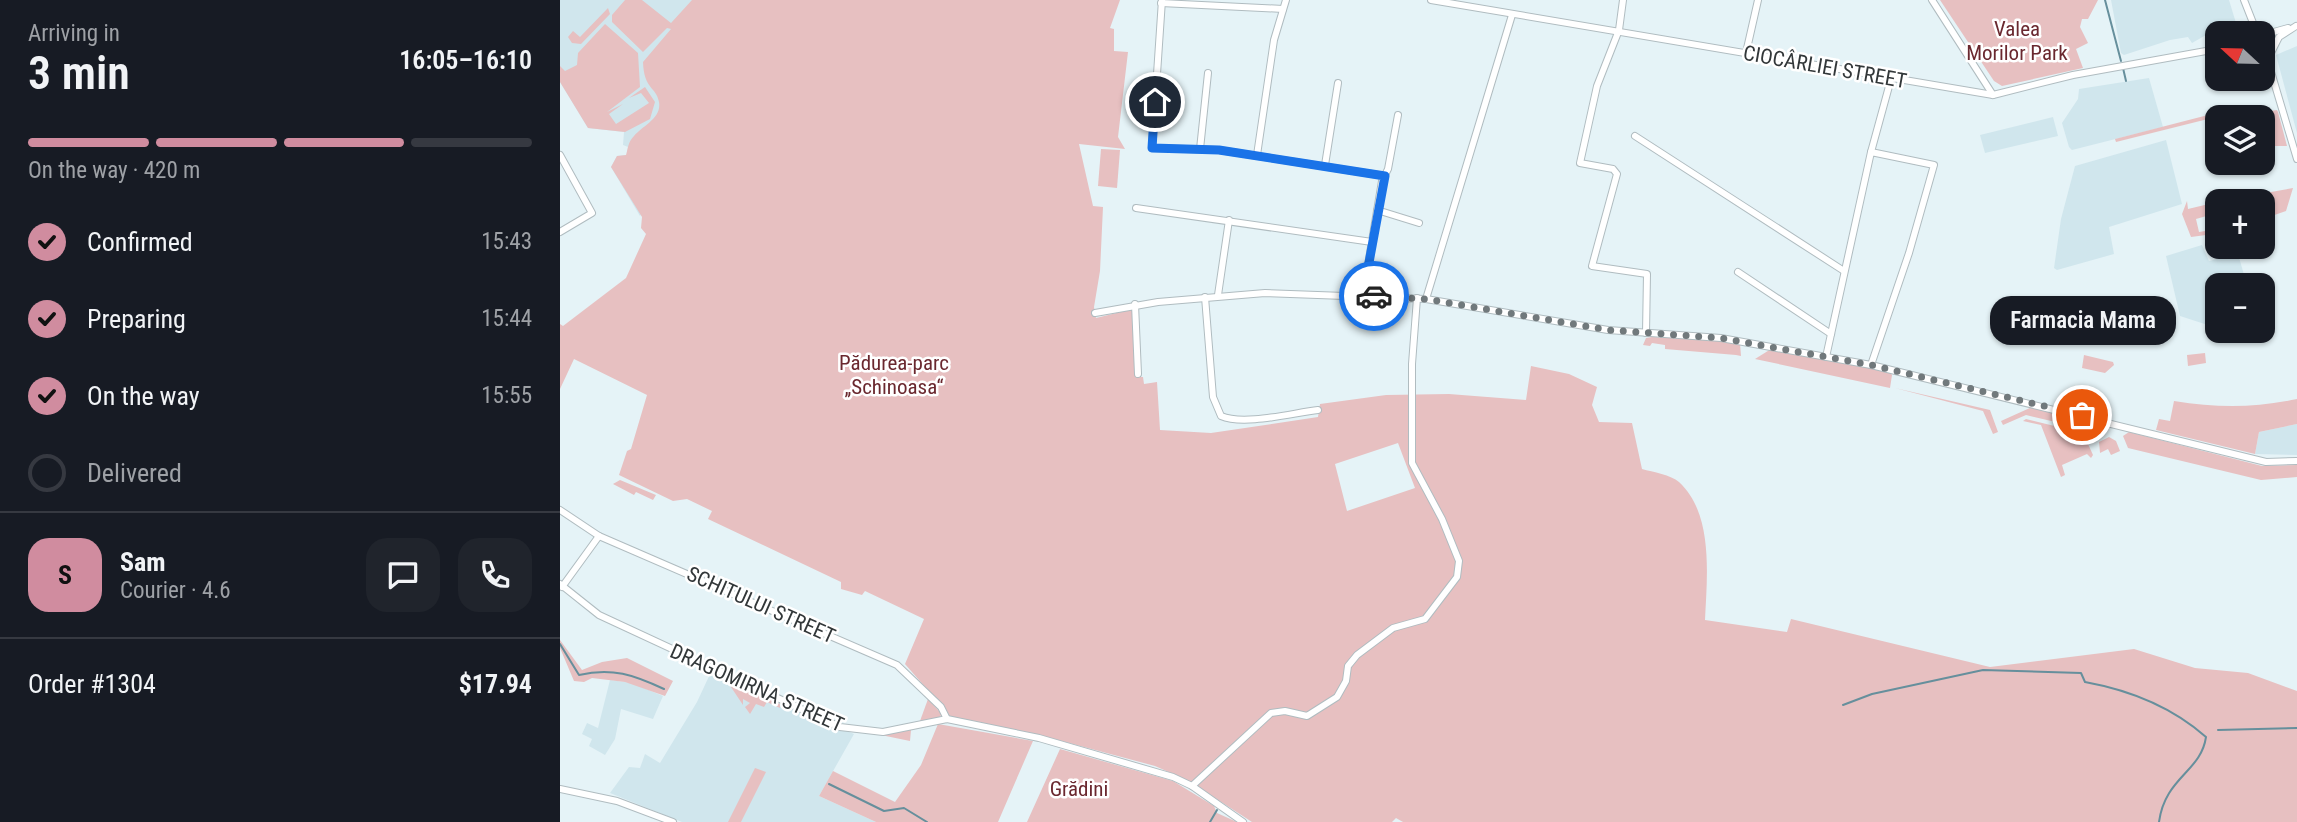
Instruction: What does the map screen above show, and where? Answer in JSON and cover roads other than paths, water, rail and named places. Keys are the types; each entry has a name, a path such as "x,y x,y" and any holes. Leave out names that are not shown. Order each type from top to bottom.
{"street":[{"path":"1257,155 1274,40 1286,0"},
{"name":"CIOCÂRLIEI STREET","path":"1431,0 1993,95 2073,75 2205,50"},
{"path":"1623,0 1619,30 1597,86 1580,163 1613,169 1617,174 1592,266 1647,274 1646,333"},
{"path":"1745,53 1758,0"},
{"path":"1932,0 1993,95"},
{"path":"2244,0 2252,21"},
{"path":"1283,9 1161,2 1152,148 1200,149 1257,155 1385,176"},
{"path":"1426,299 1512,15"},
{"path":"2275,32 2296,26"},
{"path":"2275,42 2296,26"},
{"path":"1200,149 1208,73"},
{"path":"1826,357 1871,152 1891,79"},
{"path":"1325,165 1338,83"},
{"path":"2275,83 2297,159"},
{"path":"1363,295 1377,211 1398,115"},
{"path":"1635,136 1844,271"},
{"path":"1871,152 1934,164 1909,253 1871,365"},
{"path":"560,155 592,213 560,232"},
{"path":"1136,208 1372,242"},
{"path":"1377,211 1419,223"},
{"path":"1218,295 1229,220"},
{"path":"1738,272 1831,334"},
{"path":"1095,313 1135,304 1218,295 1307,293 1426,299 1646,333 1721,338 1871,365 2266,462 2297,461"},
{"path":"1205,297 1213,397 1221,416 1230,420 1318,410"},
{"path":"1192,786 1270,713 1285,711 1307,716 1337,697 1346,681 1348,666 1357,655 1393,628 1426,619 1457,577 1459,561 1412,463 1412,364 1417,298"},
{"path":"1135,304 1138,374"},
{"name":"SCHITULUI STREET","path":"560,510 599,536 897,665 941,707 947,719"},
{"path":"561,585 599,536"},
{"name":"DRAGOMIRNA STREET","path":"561,585 599,615 840,727 883,732 947,719 1039,738 1152,770 1192,786 1243,822"},
{"path":"562,792 617,801 673,822"}],"waterway":[{"path":"2105,0 2121,61"},
{"path":"2123,68 2126,81"},
{"path":"560,644 579,675 612,672 664,689"},
{"path":"1843,705 1872,694 1983,670 2081,673 2085,682 2149,701 2179,717 2206,737 2197,759 2168,795 2159,822"},
{"path":"2218,730 2297,728"},
{"path":"829,784 884,811 904,808 927,822"},
{"path":"1210,822 1217,810"}],"place":[{"name":"Farmacia Mama","path":"2082,415"}],"park label":[{"name":"Valea Morilor Park","path":"2017,41"},
{"name":"Pădurea-parc „Schinoasa“","path":"894,375"},
{"name":"Grădini","path":"1079,789"}]}
